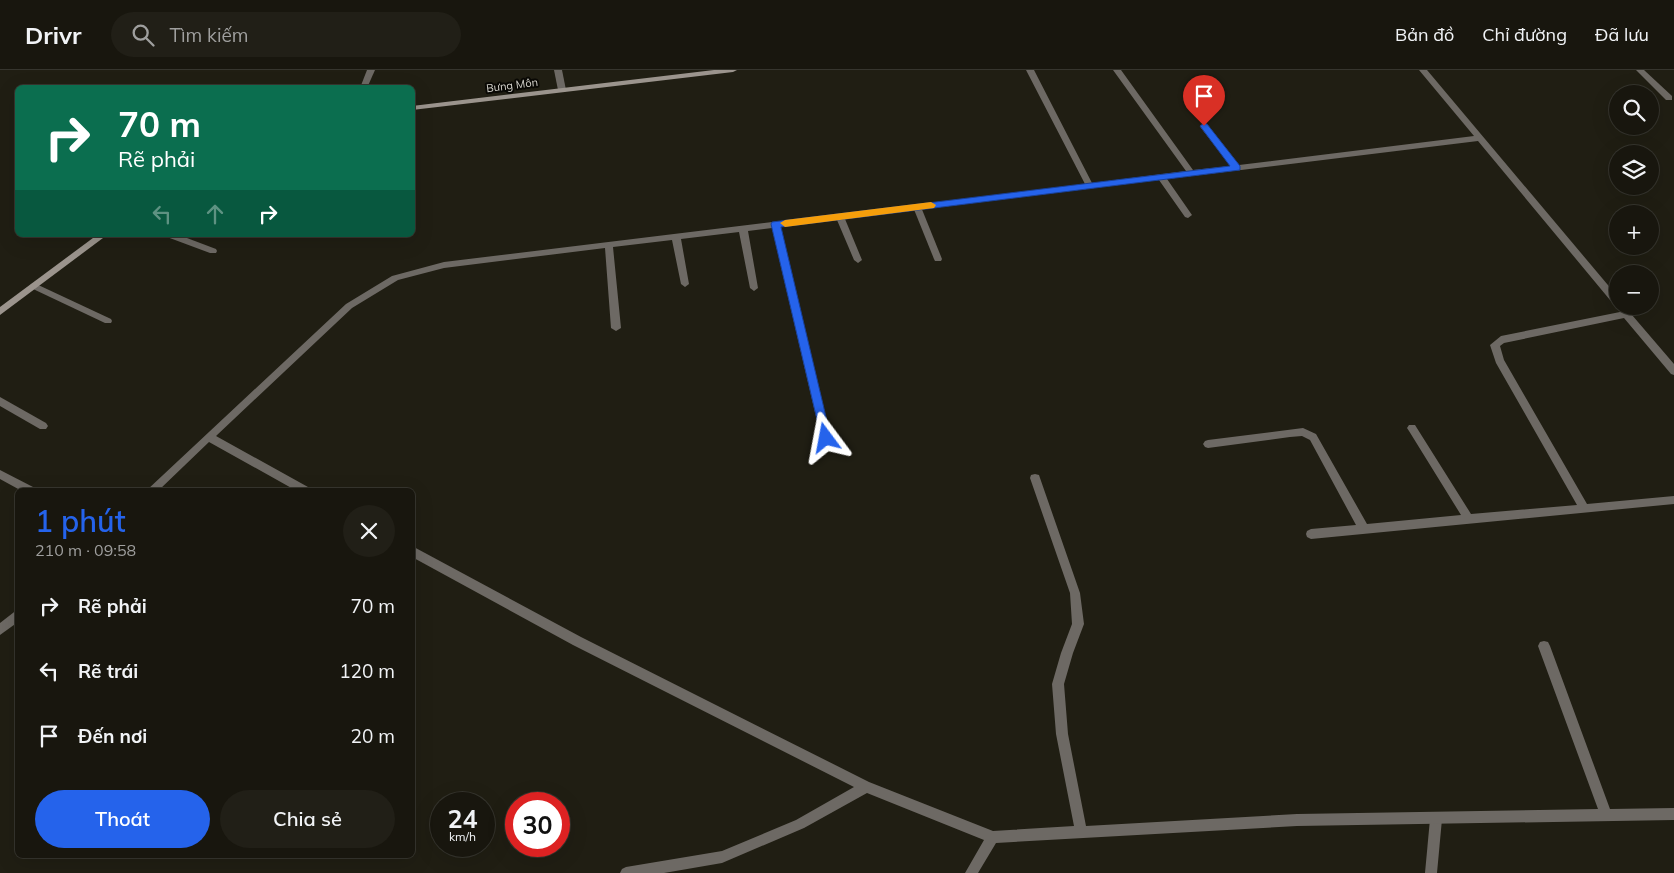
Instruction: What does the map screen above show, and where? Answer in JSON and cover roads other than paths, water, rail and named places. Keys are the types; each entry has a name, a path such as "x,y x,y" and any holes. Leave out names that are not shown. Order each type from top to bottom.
{"street":[{"path":"364,85 371,70"},
{"path":"558,70 562,90"},
{"name":"Bưng Môn","path":"415,108 733,70"},
{"path":"1030,70 1090,186"},
{"path":"1117,70 1191,174"},
{"path":"1424,70 1609,294"},
{"path":"1640,70 1669,98"},
{"path":"1204,126 1237,168"},
{"path":"154,488 210,438 349,306 395,278 444,266 1480,138"},
{"path":"1161,177 1188,215"},
{"path":"917,207 938,259"},
{"path":"840,217 858,260"},
{"path":"775,224 826,438"},
{"path":"743,228 754,288"},
{"path":"0,312 100,237"},
{"path":"175,237 213,251"},
{"path":"676,237 686,284"},
{"path":"609,245 616,328"},
{"path":"34,286 108,321"},
{"path":"1585,509 1499,360 1495,345 1501,340 1609,311"},
{"path":"1627,315 1674,371"},
{"path":"0,401 43,426"},
{"path":"1412,428 1469,520"},
{"path":"1208,444 1303,432 1313,437 1364,529"},
{"path":"210,438 300,488"},
{"path":"0,474 24,488"},
{"path":"1034,478 1075,594 1078,624 1066,653 1058,684 1062,734 1081,832"},
{"path":"1311,534 1674,500"},
{"path":"415,553 577,641 866,787 993,838 1297,820 1674,814"},
{"path":"0,630 15,617"},
{"path":"1544,646 1607,816"},
{"path":"626,873 722,856 800,824 866,787"},
{"path":"1431,873 1436,818"},
{"path":"971,873 993,838"}]}
